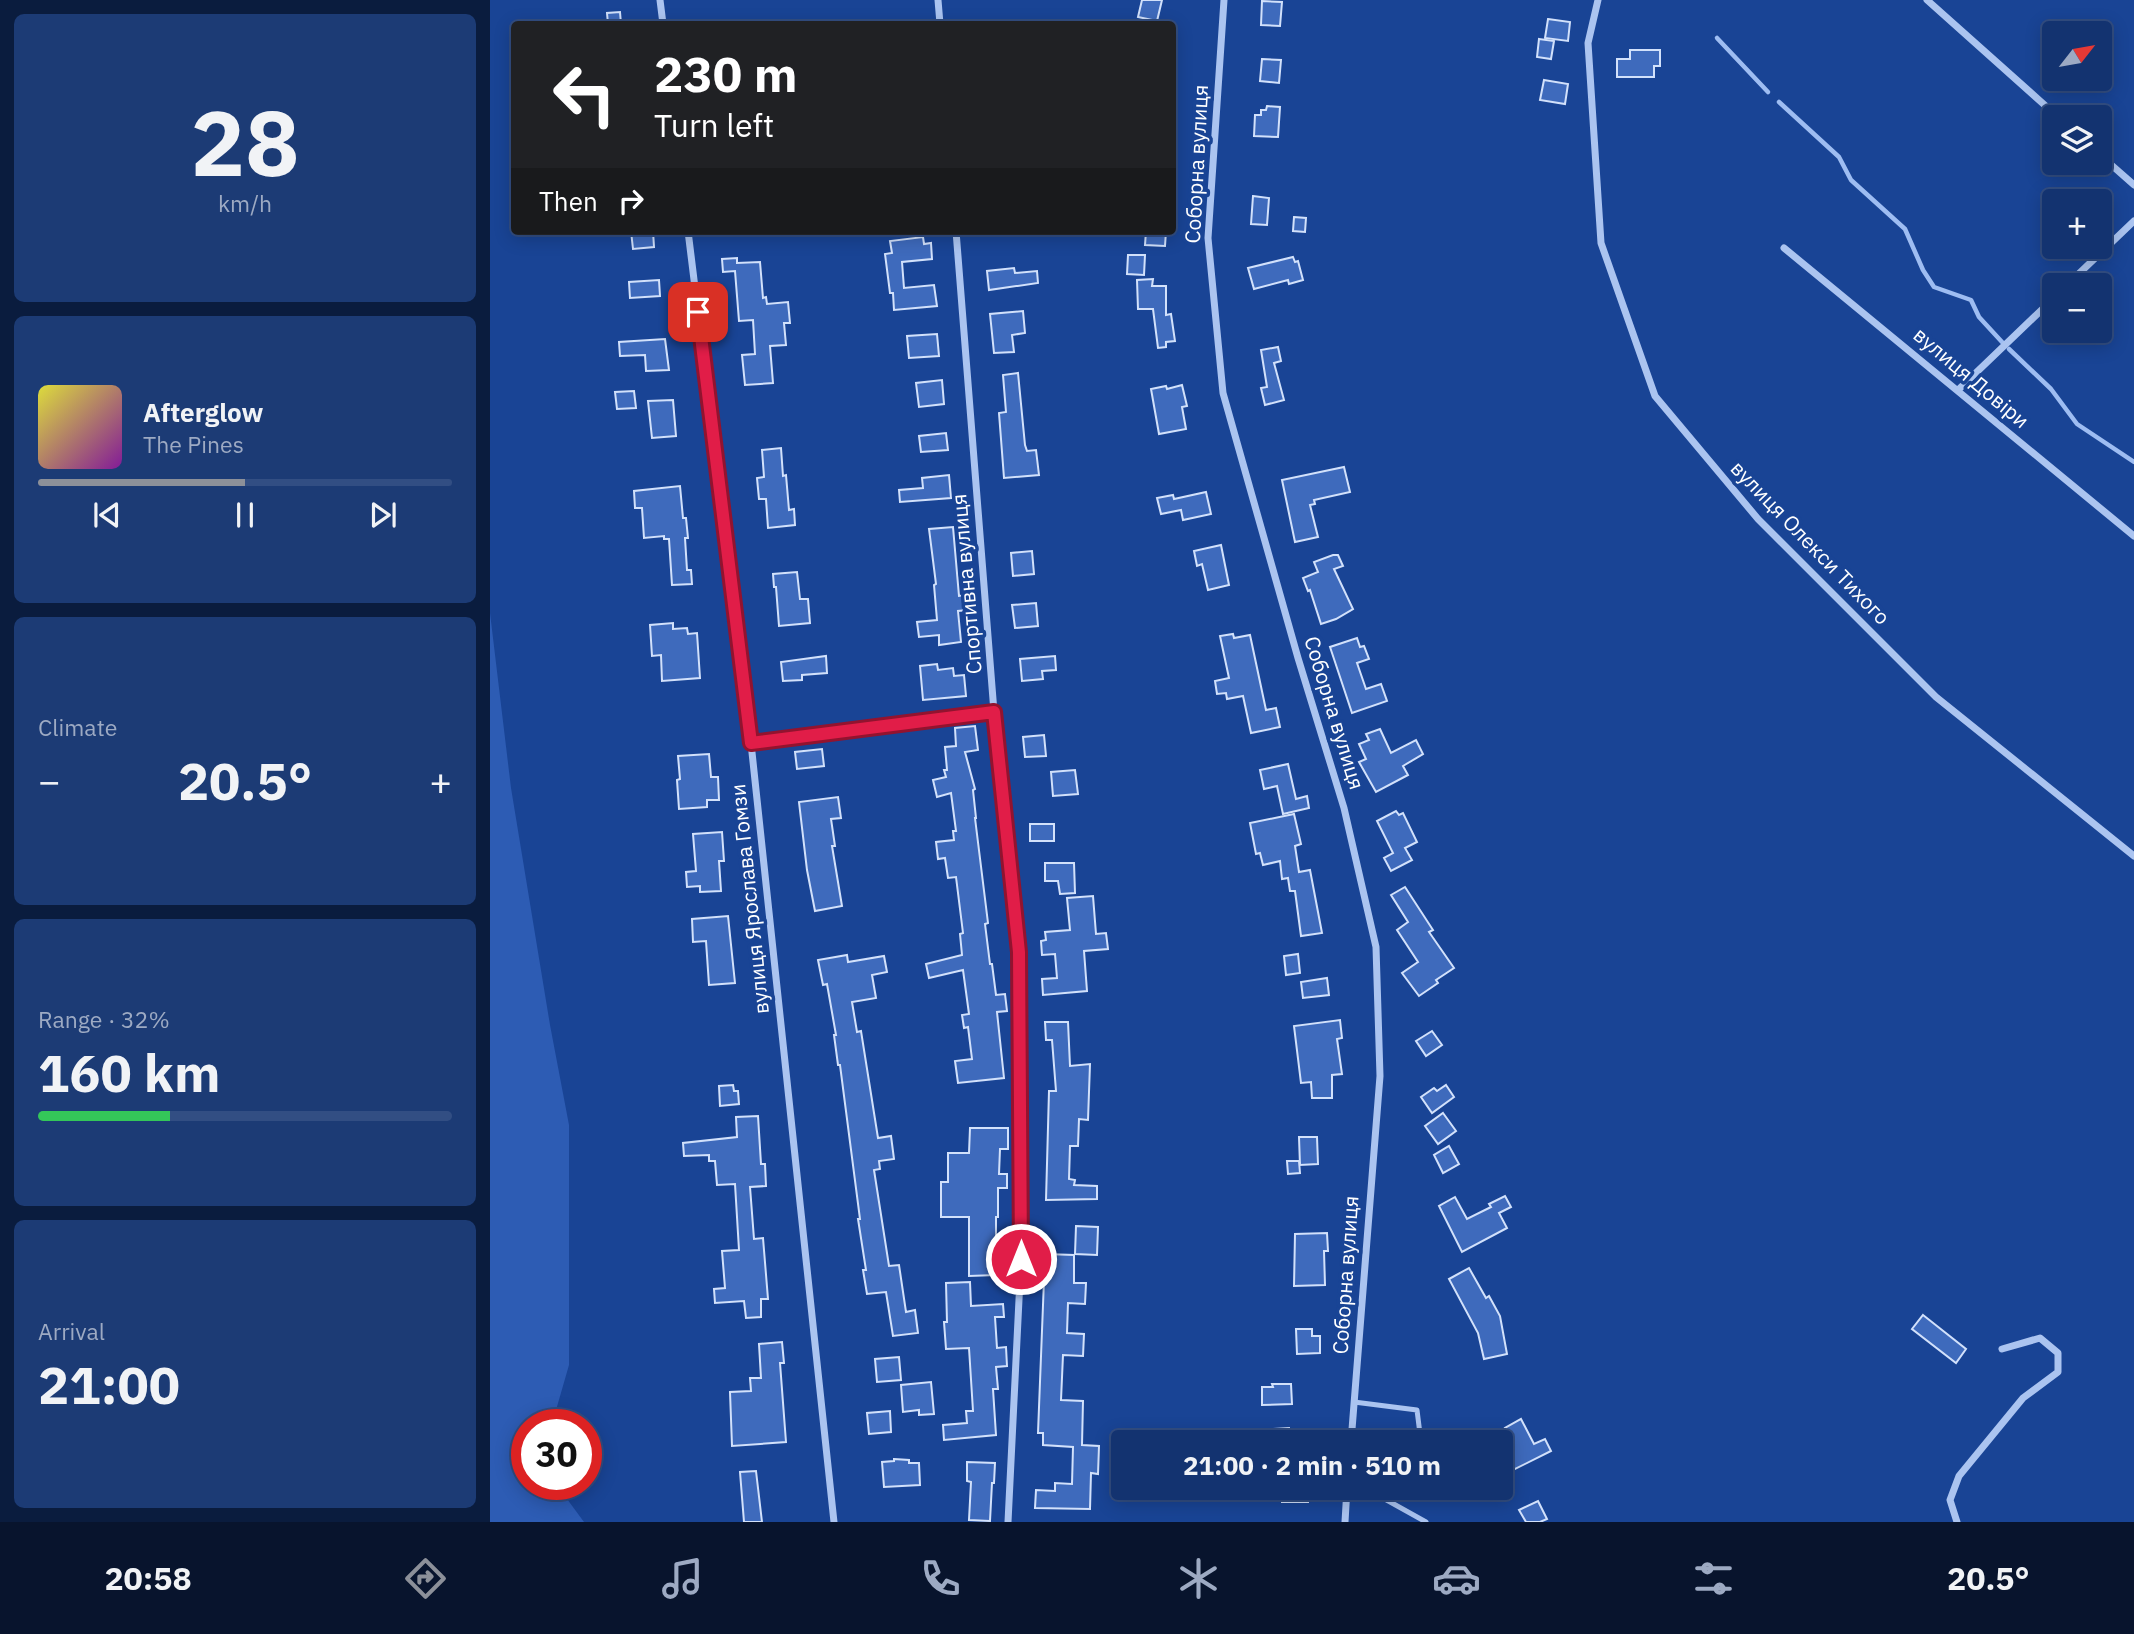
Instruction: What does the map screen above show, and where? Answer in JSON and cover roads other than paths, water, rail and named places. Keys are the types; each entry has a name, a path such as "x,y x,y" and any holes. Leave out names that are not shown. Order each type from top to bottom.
{"street":[{"path":"660,0 663,21"},
{"path":"938,0 940,21"},
{"name":"Соборна вулиця","path":"1224,0 1208,238 1223,393 1298,658 1344,808 1376,947 1380,1076 1352,1430"},
{"name":"вулиця Олекси Тихого","path":"1598,0 1588,43 1601,243 1655,396 1758,519 1936,697 2134,856"},
{"path":"1927,0 2045,105"},
{"path":"2112,166 2134,186"},
{"path":"2080,273 2134,221"},
{"name":"вулиця Ярослава Гомзи","path":"688,235 751,743 834,1522"},
{"name":"Спортивна вулиця","path":"956,235 994,712 1019,952 1021,1259 1008,1522"},
{"name":"вулиця Довіри","path":"1784,247 2134,536"},
{"path":"1958,390 2042,310"},
{"path":"1957,1522 1950,1500 1959,1476 2023,1398 2058,1372 2058,1353 2040,1338 2001,1349"},
{"path":"1345,1522 1346,1500"}],"lane":[{"path":"751,743 994,712"},
{"path":"1354,1402 1417,1410 1420,1430"},
{"path":"1388,1500 1426,1522"}],"waterway":[{"path":"1717,38 1768,92"},
{"path":"1779,102 1839,157 1851,180 1905,229 1923,270 1934,287 1971,300 1979,317 2002,342"},
{"path":"2009,349 2051,389 2077,424 2134,462"}]}
